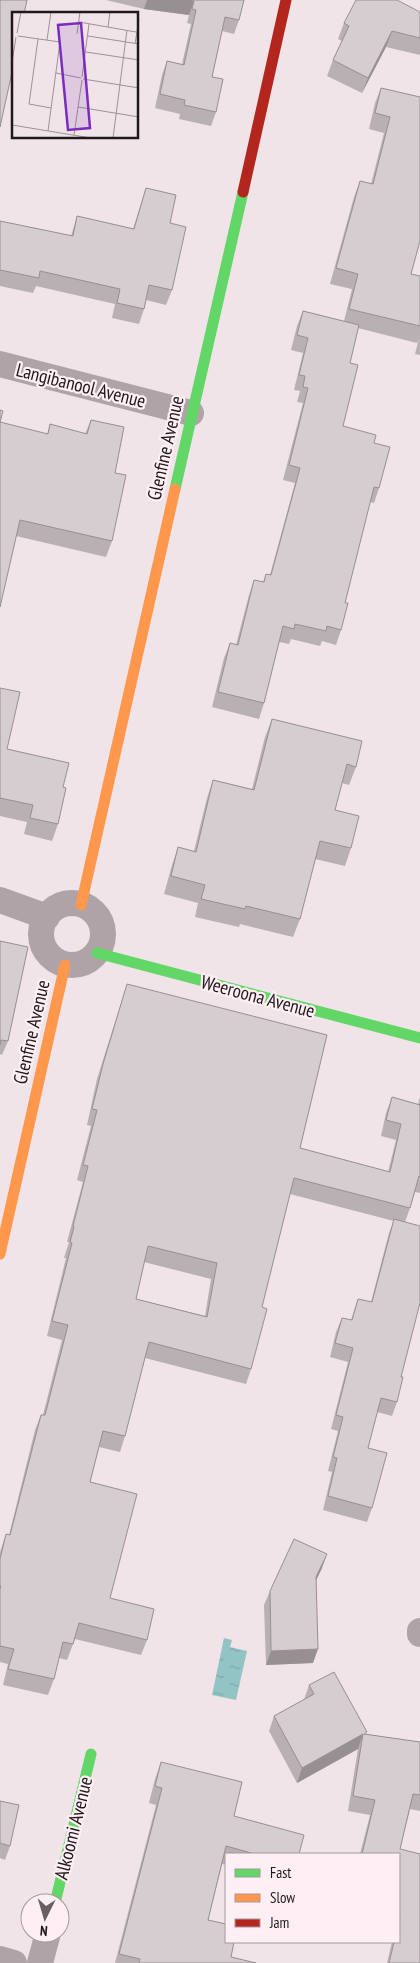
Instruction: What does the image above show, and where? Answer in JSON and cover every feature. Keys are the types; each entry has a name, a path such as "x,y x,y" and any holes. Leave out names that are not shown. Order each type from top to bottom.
{"street":[{"name":"Glenfine Avenue","path":"81,905 286,0"},
{"name":"Langibanool Avenue","path":"0,364 191,413"},
{"path":"0,900 47,917"},
{"path":"62,905 81,905 98,916 102,925 102,945 97,954 82,964 65,965 56,961 43,945 42,926 47,917 62,905"},
{"name":"Weeroona Avenue","path":"97,954 420,1038"},
{"name":"Glenfine Avenue","path":"0,1254 65,965"},
{"name":"Alkoomi Avenue","path":"57,1893 91,1754"},
{"path":"40,1963 45,1943"},
{"path":"0,1960 14,1963"}],"water":[{"path":"224,1638 232,1640 230,1647 247,1651 236,1700 212,1695"}],"building":[{"path":"0,0 27,0 24,12 12,12 12,72 0,127"},
{"path":"186,0 244,0 239,20 225,17 212,77 223,79 216,112 184,105 185,100 160,94 167,61 184,65 196,10 192,9 194,1"},
{"path":"356,0 397,0 420,12 420,38 392,31 368,78 333,60 349,26 344,23"},
{"path":"381,88 420,97 420,241 411,274 420,276 420,326 349,309 358,274 336,268 360,181 373,184 390,117 375,113"},
{"path":"146,188 176,195 170,223 186,227 172,290 149,285 144,309 117,303 120,289 40,271 39,278 0,270 0,221 73,236 77,216 134,229"},
{"path":"303,311 359,325 350,363 358,365 343,426 376,435 374,443 390,447 379,488 374,487 345,603 348,603 341,630 327,626 326,631 295,624 294,629 283,626 264,703 218,692 230,643 238,645 254,580 264,582 266,574 271,575 300,468 289,465 308,388 303,387 305,376 299,375 308,338 297,335"},
{"path":"0,410 3,411 0,422"},
{"path":"91,420 124,427 115,473 126,475 112,541 20,520 0,607 0,422 48,434 50,424 87,434"},
{"path":"0,688 20,692 7,749 69,763 63,787 66,788 58,824 30,818 33,805 0,798"},
{"path":"272,719 362,741 356,767 347,764 335,810 359,816 351,848 320,841 300,919 246,906 245,909 201,899 205,885 171,876 178,847 196,852 213,780 254,790"},
{"path":"0,941 28,947 8,1041 1,1040 0,1045"},
{"path":"127,984 327,1035 300,1148 390,1172 401,1124 386,1120 392,1097 420,1105 420,1177 410,1208 294,1178 262,1307 267,1309 251,1369 149,1342 125,1436 103,1431 90,1482 137,1494 110,1598 154,1609 147,1640 79,1623 73,1644 63,1642 54,1679 8,1669 14,1649 0,1646 0,1559 6,1534 10,1535 41,1415 45,1415 68,1325 52,1321 72,1243 70,1242 73,1226 88,1166 83,1165 97,1110 92,1109 103,1064","holes":["148,1246 217,1263 207,1317 136,1299"]},
{"path":"394,1219 420,1226 420,1303 401,1377 403,1377 397,1402 381,1398 368,1448 387,1453 372,1508 328,1496 337,1458 333,1457 343,1417 336,1415 353,1348 335,1343 342,1318 352,1320 358,1299 372,1302"},
{"path":"294,1539 327,1554 316,1577 318,1649 271,1651 270,1591"},
{"path":"334,1672 367,1732 364,1734 420,1742 420,1795 413,1794 400,1849 420,1854 420,1963 389,1963 394,1943 400,1943 400,1853 362,1853 375,1800 353,1796 363,1734 302,1768 274,1716 314,1694 309,1685"},
{"path":"161,1762 242,1782 234,1816 304,1835 299,1853 251,1853 226,1846 208,1920 225,1924 225,1943 234,1943 231,1957 256,1963 139,1963 140,1959 119,1954 162,1788 155,1786"},
{"path":"0,1801 19,1805 10,1846 0,1843"}],"traffic: fast":[{"path":"175,489 243,192"},
{"path":"97,953 420,1038"},
{"path":"57,1893 91,1754"}],"traffic: slow":[{"path":"81,905 175,489"},
{"path":"0,1254 65,965"}],"traffic: jam":[{"path":"243,192 286,0"}]}
